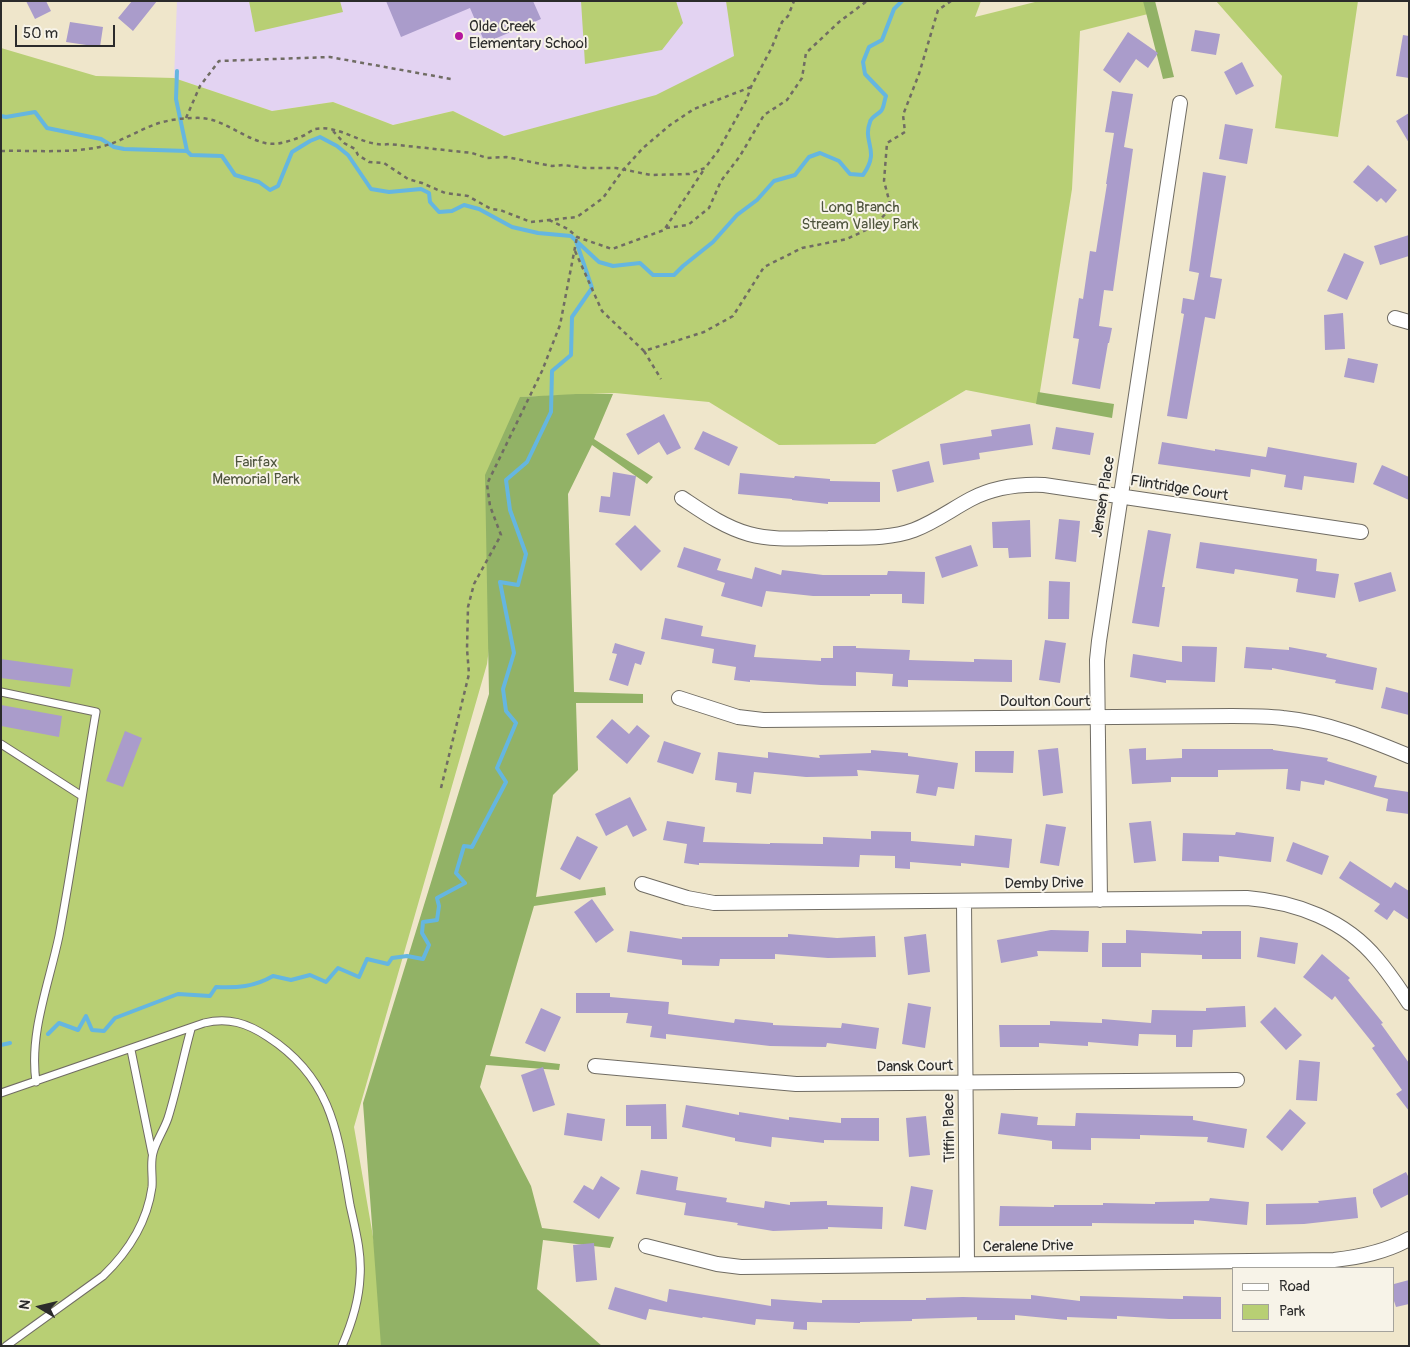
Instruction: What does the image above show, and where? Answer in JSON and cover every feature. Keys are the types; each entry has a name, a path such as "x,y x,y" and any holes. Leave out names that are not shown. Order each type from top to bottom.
{"street":[{"name":"Jensen Place","path":"1100,900 1098,641 1180,103"},
{"name":"Flintridge Court","path":"682,498 707,515 735,529 760,536 782,538 879,537 899,534 915,530 936,520 981,494 1014,485 1044,485 1361,532"},
{"name":"Doulton Court","path":"679,698 738,717 763,720 1232,716 1283,718 1340,729 1409,756"},
{"name":"Demby Drive","path":"642,884 686,898 714,903 1247,898 1287,903 1329,920 1343,928 1367,948 1387,971 1409,1003"},
{"name":"Tiffin Place","path":"964,901 967,1264"},
{"name":"Dansk Court","path":"595,1066 796,1084 1237,1080"},
{"name":"Ceralene Drive","path":"646,1246 717,1264 741,1267 1334,1260 1361,1257 1386,1250 1409,1239"}],"lane":[{"path":"1,692 96,712 58,937 37,1029 34,1056 36,1082"},
{"path":"1,744 82,796"},
{"path":"1,1093 217,1020 230,1020 247,1025 276,1042 299,1062 314,1080 326,1100 341,1151 359,1252 361,1274 356,1309 342,1346"},
{"path":"152,1154 168,1118 191,1029"},
{"path":"6,1346 91,1286 116,1264 128,1250 140,1228 148,1206 152,1185 152,1154 130,1050"}],"path":[{"path":"666,228 718,151 746,101 782,22 788,16 794,1"},
{"path":"548,220 568,229 577,237 612,249 666,228 688,225 709,208 721,182 740,156 764,115 787,100 802,78 806,53 866,1"},
{"path":"644,351 704,332 733,316 764,267 802,248 847,239 874,226 891,208 884,182 887,142 905,132 903,115 919,74 938,10 951,1"},
{"path":"186,119 200,86 219,61 330,57 451,79"},
{"path":"332,130 344,143 355,149 358,155 369,162 384,163 408,180 445,192 468,196 491,209 500,210 531,222 577,218 603,198 623,170 643,148 670,125 694,109 751,87"},
{"path":"1,151 52,152 88,149 106,145 158,123 186,119 208,119 233,128 252,138 276,144 315,129 346,133 369,143 472,153 487,158 506,157 552,166 616,168 660,176 689,174 705,168"},
{"path":"441,788 469,674 467,649 468,607 474,584 500,535 490,506 487,484 542,371 560,325 577,237"},
{"path":"574,251 602,311 644,351 661,379"}],"shaded area":[{"name":"Olde Creek Elementary School","path":"177,1 733,1 751,72 504,136 453,111 393,125 333,102 272,111 174,78"}],"green space":[{"path":"249,1 340,1 343,12 255,32"},
{"path":"581,1 676,1 683,23 662,50 585,64"},
{"name":"Fairfax Memorial Park","path":"726,1 981,1 975,17 1039,1 1145,1 1148,14 1080,31 1072,189 1038,404 966,390 875,444 779,445 709,402 615,393 521,397 487,664 354,1127 392,1346 1,1346 1,48 96,76 174,78 272,111 333,102 393,125 453,111 504,136 656,95 734,56"},
{"path":"1143,1 1155,1 1174,77 1163,79"},
{"path":"1216,1 1358,1 1338,137 1275,128 1282,76"},
{"path":"1038,392 1114,404 1112,418 1036,404"},
{"path":"613,394 594,439 653,477 647,484 592,445 568,494 574,692 643,694 643,703 576,703 578,770 553,795 536,897 605,887 606,895 534,906 490,1056 560,1064 559,1070 486,1065 480,1087 531,1186 542,1228 614,1237 610,1248 543,1240 537,1289 602,1346 381,1346 363,1103 489,694 485,475 520,397"}],"building":[{"path":"26,1 46,1 51,11 35,19"},
{"path":"132,1 157,1 133,31 118,18"},
{"path":"386,1 533,1 541,19 485,43 470,8 401,37"},
{"path":"70,22 103,27 100,47 66,42"},
{"path":"1195,30 1220,34 1216,55 1191,51"},
{"path":"1128,32 1158,53 1148,68 1136,59 1120,83 1103,70"},
{"path":"1403,35 1409,36 1409,78 1396,76"},
{"path":"1242,62 1254,86 1236,95 1224,72"},
{"path":"1112,91 1133,94 1124,147 1133,149 1113,291 1104,290 1099,326 1112,328 1100,389 1072,384 1079,339 1073,338 1079,298 1083,299 1090,251 1096,252 1107,184 1114,133 1105,132"},
{"path":"1409,113 1409,143 1396,121"},
{"path":"1225,124 1253,129 1247,164 1219,159"},
{"path":"1368,165 1397,190 1386,203 1381,198 1377,202 1353,182"},
{"path":"1203,172 1226,176 1210,277 1222,279 1215,319 1205,317 1187,419 1167,416 1184,314 1181,313 1183,298 1194,300 1199,273 1189,271"},
{"path":"1409,235 1409,256 1380,265 1374,246"},
{"path":"1344,253 1364,262 1347,300 1327,291"},
{"path":"1343,313 1345,349 1325,350 1324,315"},
{"path":"1348,358 1378,364 1374,383 1344,377"},
{"path":"664,414 681,448 667,455 659,442 638,455 626,434"},
{"path":"1030,424 1033,445 979,453 980,459 943,465 940,444 992,436 991,430"},
{"path":"1056,427 1094,433 1090,455 1052,449"},
{"path":"703,431 738,447 729,466 694,449"},
{"path":"1162,442 1266,457 1268,447 1357,463 1354,483 1304,476 1302,490 1284,487 1286,475 1251,469 1250,477 1158,464"},
{"path":"929,461 934,482 897,492 892,470"},
{"path":"1382,465 1409,477 1409,500 1373,484"},
{"path":"613,472 636,476 630,516 599,512 601,496 610,497"},
{"path":"740,473 830,479 830,481 880,482 880,502 828,502 828,504 738,494"},
{"path":"1059,519 1080,521 1076,562 1055,559"},
{"path":"1030,520 1031,557 1009,558 1008,548 993,548 992,522"},
{"path":"635,525 661,551 641,571 615,544"},
{"path":"1148,530 1171,534 1162,587 1165,587 1159,627 1132,623"},
{"path":"1200,542 1317,559 1316,571 1339,574 1335,598 1296,592 1298,579 1235,569 1234,574 1196,568"},
{"path":"971,545 978,566 942,578 935,557"},
{"path":"684,547 721,559 717,570 752,579 755,567 781,575 782,570 823,575 887,575 888,571 925,572 924,604 902,603 902,594 813,596 766,591 762,607 721,596 725,583 677,567"},
{"path":"1391,572 1396,591 1359,602 1354,583"},
{"path":"1049,581 1070,582 1069,619 1048,619"},
{"path":"665,618 703,626 701,636 756,645 754,657 821,661 821,658 833,658 833,646 910,650 909,660 974,662 974,659 1012,660 1012,682 908,680 908,687 892,686 893,674 856,672 856,686 734,680 736,667 712,663 714,649 661,639"},
{"path":"1045,640 1066,643 1060,683 1039,680"},
{"path":"615,643 645,652 641,665 635,663 628,686 609,680 617,654 612,653"},
{"path":"1182,646 1217,647 1215,682 1166,680 1166,683 1130,677 1133,654 1182,662"},
{"path":"1246,647 1289,650 1289,647 1327,654 1326,657 1377,668 1373,690 1335,683 1336,680 1272,668 1272,670 1244,668"},
{"path":"1,659 73,669 70,687 1,678"},
{"path":"1386,687 1409,693 1409,715 1381,708"},
{"path":"1,705 62,716 59,737 1,726"},
{"path":"612,719 629,734 637,725 650,736 627,764 596,737"},
{"path":"125,731 142,738 123,787 106,781"},
{"path":"664,741 701,753 693,774 657,762"},
{"path":"1058,748 1063,793 1043,796 1038,750"},
{"path":"1146,748 1146,760 1182,758 1182,749 1273,749 1328,758 1327,761 1377,776 1374,787 1409,792 1409,814 1386,811 1388,799 1325,780 1324,785 1301,781 1300,791 1286,789 1288,769 1218,770 1218,777 1171,777 1171,782 1132,784 1129,749"},
{"path":"871,750 908,753 908,756 958,763 954,789 938,787 936,796 916,793 919,775 857,770 858,776 806,777 754,772 751,794 736,792 737,783 715,780 718,752 768,758 768,752 820,758 819,755 871,753"},
{"path":"975,751 1014,751 1013,773 975,772"},
{"path":"630,797 647,830 633,837 627,825 606,836 595,814"},
{"path":"667,821 705,827 703,842 823,844 823,837 871,839 871,831 911,832 911,841 974,846 975,835 1012,839 1009,868 961,863 961,866 910,862 910,869 895,868 895,856 860,855 859,867 699,863 699,865 684,863 687,844 663,840"},
{"path":"1151,821 1156,861 1134,863 1129,823"},
{"path":"1046,824 1066,827 1059,866 1040,863"},
{"path":"1236,832 1274,837 1271,862 1219,856 1219,862 1182,861 1183,833 1235,835"},
{"path":"577,836 598,847 580,880 560,869"},
{"path":"1293,842 1329,856 1322,875 1286,861"},
{"path":"1350,861 1391,888 1395,882 1409,891 1409,920 1394,910 1387,920 1374,911 1380,904 1339,878"},
{"path":"592,899 614,930 596,943 574,912"},
{"path":"1051,930 1089,931 1088,952 1037,951 1038,956 1001,963 997,940"},
{"path":"1126,930 1202,934 1202,931 1241,931 1241,959 1202,959 1202,955 1141,953 1141,967 1102,967 1102,943 1126,943"},
{"path":"630,931 682,939 682,937 788,937 788,934 837,938 875,936 876,957 828,958 775,954 775,959 720,959 719,966 682,965 682,960 627,952"},
{"path":"926,934 930,972 908,975 904,937"},
{"path":"1260,937 1298,943 1295,964 1257,957"},
{"path":"1322,954 1350,978 1348,980 1383,1023 1381,1024 1409,1063 1409,1111 1396,1094 1402,1090 1372,1048 1375,1046 1335,996 1332,1000 1303,977"},
{"path":"576,993 610,993 610,997 669,1002 668,1014 734,1023 735,1019 773,1023 773,1025 841,1028 842,1023 879,1028 876,1049 827,1043 826,1047 770,1046 666,1034 666,1039 650,1037 652,1026 626,1023 628,1013 576,1013"},
{"path":"908,1003 931,1007 925,1048 902,1044"},
{"path":"1245,1006 1246,1027 1193,1030 1192,1047 1176,1047 1176,1035 1139,1034 1138,1046 1088,1042 1088,1046 1039,1043 1039,1047 1000,1047 999,1025 1050,1025 1050,1021 1102,1023 1102,1019 1151,1023 1152,1010 1206,1011 1206,1008"},
{"path":"1275,1007 1302,1035 1286,1050 1260,1022"},
{"path":"541,1008 561,1017 545,1052 525,1043"},
{"path":"1299,1060 1320,1062 1317,1101 1296,1100"},
{"path":"543,1067 555,1105 533,1112 521,1075"},
{"path":"666,1104 667,1139 651,1139 651,1126 626,1126 626,1105"},
{"path":"686,1105 739,1115 739,1112 789,1120 789,1117 841,1123 841,1118 879,1118 879,1141 824,1140 824,1143 772,1137 771,1147 735,1141 735,1138 682,1127"},
{"path":"1290,1109 1306,1123 1282,1151 1266,1137"},
{"path":"567,1113 605,1119 602,1141 564,1135"},
{"path":"1001,1113 1038,1117 1037,1125 1075,1126 1076,1113 1193,1116 1193,1120 1247,1129 1244,1148 1207,1142 1208,1137 1140,1135 1140,1139 1091,1138 1091,1150 1052,1149 1052,1141 998,1134"},
{"path":"926,1116 930,1155 909,1157 906,1118"},
{"path":"641,1170 678,1177 676,1190 727,1198 726,1202 764,1208 765,1201 790,1205 790,1202 827,1201 827,1205 883,1207 882,1229 828,1227 828,1229 773,1231 737,1225 738,1223 684,1215 686,1203 636,1194"},
{"path":"1406,1172 1409,1178 1409,1194 1381,1208 1373,1193 1373,1189"},
{"path":"601,1176 620,1188 599,1219 573,1202 584,1185 593,1190"},
{"path":"911,1186 933,1190 926,1230 904,1226"},
{"path":"1356,1197 1358,1218 1304,1224 1266,1225 1266,1204 1319,1203 1318,1201"},
{"path":"1210,1198 1249,1202 1247,1225 1194,1220 1194,1224 1092,1223 1092,1226 999,1226 1000,1206 1054,1207 1054,1205 1103,1205 1103,1203 1155,1204 1155,1202 1209,1201"},
{"path":"594,1243 597,1280 576,1282 573,1245"},
{"path":"1409,1280 1409,1304 1396,1307 1395,1284"},
{"path":"615,1287 667,1302 669,1289 771,1306 771,1299 822,1303 822,1300 926,1300 926,1298 963,1297 1031,1299 1031,1295 1080,1301 1080,1296 1183,1299 1183,1296 1221,1297 1221,1319 1117,1316 1117,1319 1067,1317 1067,1320 1015,1315 1015,1320 977,1320 977,1317 860,1323 807,1322 807,1330 793,1329 794,1322 756,1319 755,1325 649,1309 646,1320 608,1309"}],"waterway":[{"path":"1,116 6,117 35,112 47,128 101,139 114,147 124,149 187,151 191,155 222,156 235,175 259,182 270,190 278,186 292,152 320,137 337,146 348,155 371,189 389,192 421,189 429,193 430,202 439,212 452,211 464,205 479,209 512,227 538,233 571,236 599,262 613,266 640,263 653,275 674,275 713,242 737,215 757,200 774,181 795,175 809,157 820,153 839,161 850,174 863,175 871,159 868,136 870,122 882,110 886,96 865,74 863,62 869,47 882,40 894,9 902,1"},
{"path":"177,71 176,99 187,151"},
{"path":"48,1034 59,1023 78,1030 86,1016 92,1030 104,1031 115,1018 178,994 210,996 216,987 245,986 273,976 291,980 310,975 326,982 338,968 359,977 367,959 388,964 392,958 407,956 423,959 429,945 422,933 423,922 437,920 439,906 437,898 465,883 456,873 464,846 472,847 506,782 497,768 516,723 506,711 503,689 514,653 500,582 518,585 526,554 510,510 506,480 527,462 551,412 552,371 571,355 572,317 592,288 576,241"},
{"path":"1,1045 10,1043"}],"place":[{"name":"Olde Creek Elementary School","path":"459,36"}],"park label":[{"name":"Long Branch Stream Valley Park","path":"860,216"}]}
